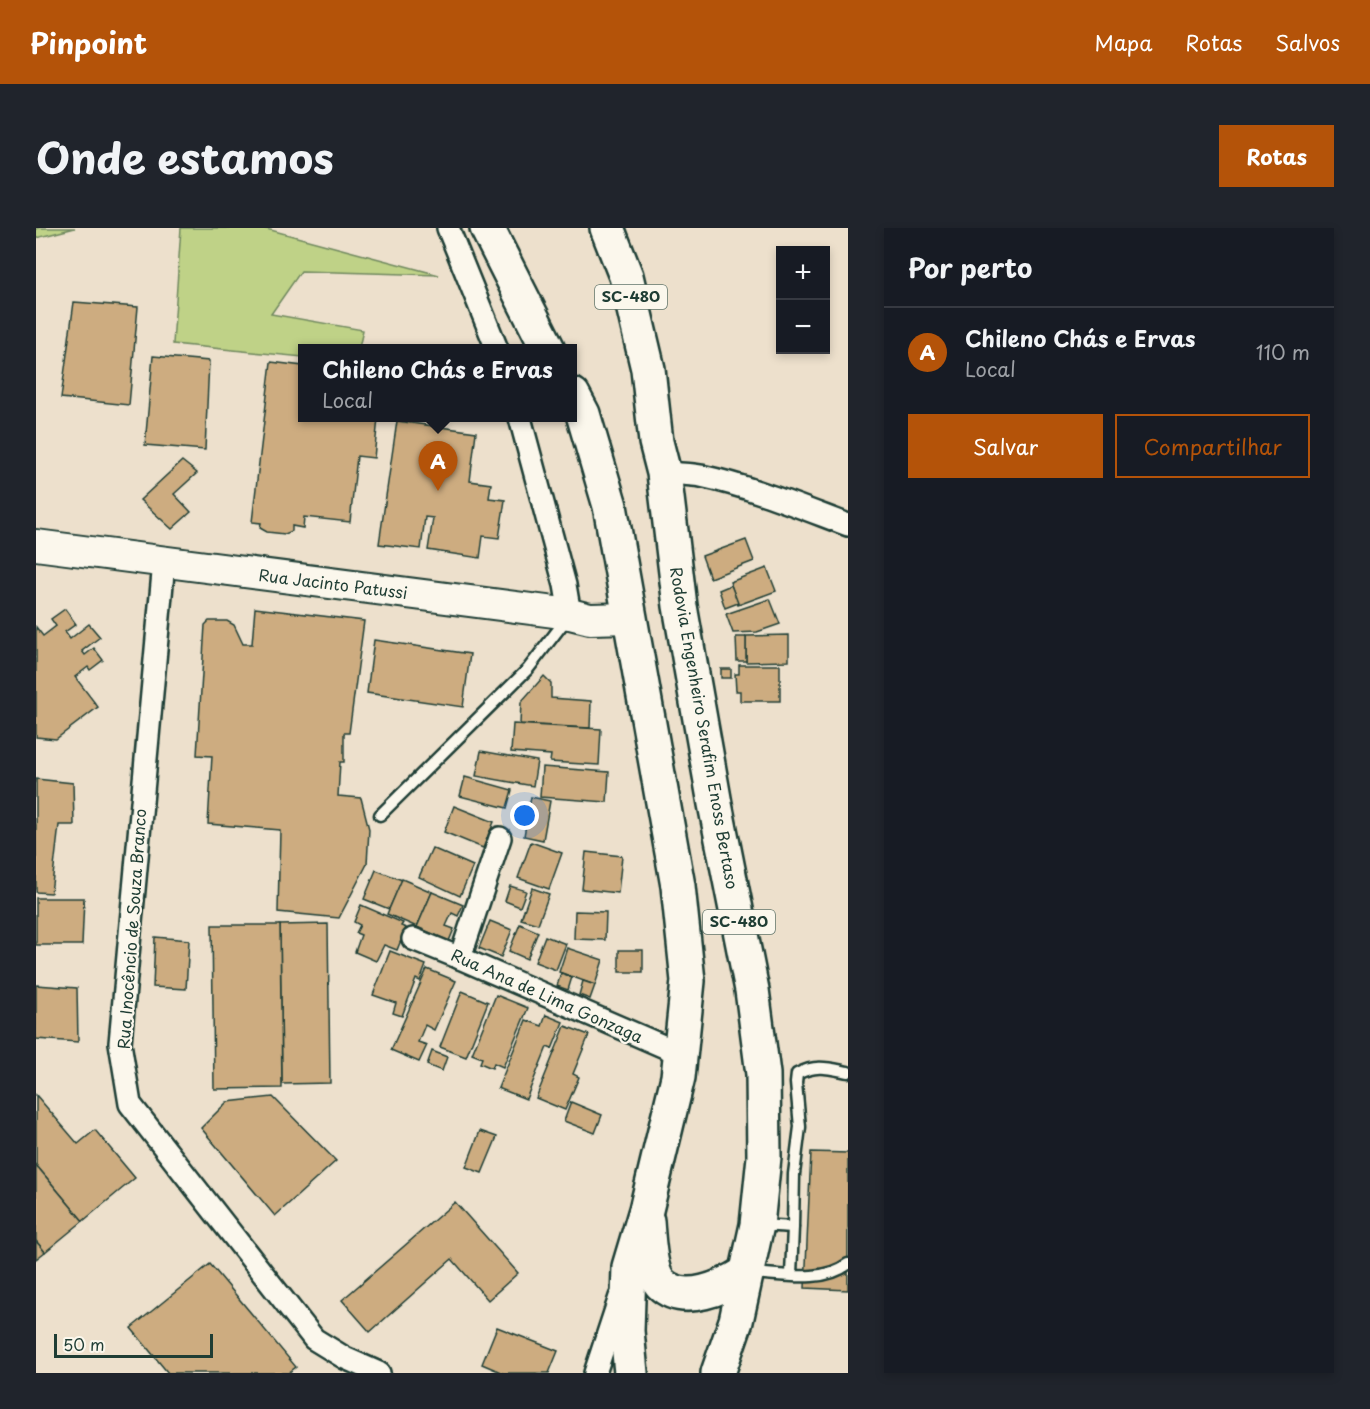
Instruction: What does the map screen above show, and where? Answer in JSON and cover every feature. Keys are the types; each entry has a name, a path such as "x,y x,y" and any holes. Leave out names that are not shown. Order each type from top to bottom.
{"main road":[{"path":"487,228 546,344"},
{"name":"Rodovia Engenheiro Serafim Enoss Bertaso","path":"607,228 626,276 648,369 656,442 664,474 680,606 715,804 752,990 763,1074 764,1157 757,1225 736,1321 718,1373"},
{"path":"577,403 583,414 610,506 656,752 678,886 688,981 678,1077 646,1210 629,1267 627,1331 631,1373"},
{"path":"646,1210 649,1251 659,1283 675,1293 700,1293 724,1286 746,1273"}],"street":[{"path":"448,228 495,344"},
{"path":"521,422 565,585 570,614"},
{"path":"664,474 694,475 724,482 848,525"},
{"name":"Rua Jacinto Patussi","path":"36,545 570,614 590,619 630,618"},
{"name":"Rua Inocêncio de Souza Branco","path":"164,562 120,1043 130,1104 314,1339 345,1358 379,1373"},
{"path":"460,958 500,838"},
{"name":"Rua Ana de Lima Gonzaga","path":"413,939 681,1054"},
{"path":"595,1373 629,1267"}],"lane":[{"path":"380,814 528,669 570,614"},
{"path":"791,1275 794,1174 800,1127 797,1074 811,1067 832,1068 848,1072"},
{"path":"757,1225 793,1227"},
{"path":"746,1273 820,1276 838,1271 848,1264"}],"green space":[{"path":"36,228 75,228 36,238"},
{"path":"181,228 263,228 439,275 301,271 271,314 363,330 360,344 298,344 298,356 173,344"}],"building":[{"path":"74,302 138,307 129,405 61,398"},
{"path":"153,356 209,361 205,450 145,445"},
{"path":"271,362 298,365 298,422 378,422 374,458 357,456 350,522 304,517 303,528 292,526 292,531 285,534 267,532 260,528 261,523 252,522"},
{"path":"397,422 476,432 470,481 491,484 489,498 505,500 499,538 483,536 480,558 428,550 433,518 425,517 421,549 379,544"},
{"path":"182,461 197,473 174,494 191,512 172,529 140,500"},
{"path":"746,540 754,561 710,578 702,556"},
{"path":"767,568 776,591 738,605 730,582"},
{"path":"731,585 738,603 725,608 719,590"},
{"path":"770,599 780,624 757,632 733,633 726,614"},
{"path":"255,608 364,621 349,733 344,733 344,762 340,762 338,796 361,798 369,829 367,864 339,918 278,912 280,830 208,824 212,756 197,755 205,625 209,621 227,621 234,625 243,644 252,644"},
{"path":"65,609 76,624 65,632 70,639 89,624 100,637 82,651 85,655 94,648 103,660 90,670 88,667 75,677 98,707 56,739 36,737 36,627 43,636 56,626 51,619"},
{"path":"789,635 789,661 746,662 746,636"},
{"path":"736,637 746,637 746,661 737,661"},
{"path":"374,640 470,654 463,707 367,693"},
{"path":"739,665 780,665 780,701 740,701 740,691 736,691 735,674 739,674"},
{"path":"721,669 731,669 731,678 721,678"},
{"path":"544,676 551,683 551,698 591,701 590,728 520,724 521,702"},
{"path":"513,724 601,729 599,765 550,762 551,755 511,752"},
{"path":"481,751 537,761 533,786 476,776"},
{"path":"542,767 609,772 607,802 540,797"},
{"path":"465,777 512,790 507,808 460,796"},
{"path":"36,779 73,783 74,825 59,825 51,893 36,892"},
{"path":"531,797 550,801 543,840 524,836"},
{"path":"454,806 494,822 483,848 444,832"},
{"path":"531,842 562,853 549,889 518,878"},
{"path":"432,848 473,866 460,896 419,877"},
{"path":"586,852 622,856 618,893 582,889"},
{"path":"376,870 402,880 389,909 364,899"},
{"path":"402,879 432,892 417,927 387,914"},
{"path":"510,886 526,891 520,907 505,901"},
{"path":"532,888 549,894 538,924 521,919"},
{"path":"432,892 463,905 458,916 452,913 446,926 454,929 449,941 417,927"},
{"path":"36,898 84,898 82,945 36,945"},
{"path":"361,905 403,923 401,926 406,928 397,950 384,945 376,961 355,952 361,935 356,933 360,925 354,922"},
{"path":"575,911 606,912 605,940 574,939"},
{"path":"490,921 512,930 501,957 479,948"},
{"path":"328,924 330,1083 282,1084 280,925"},
{"path":"520,924 538,932 527,959 509,951"},
{"path":"212,925 280,925 282,1088 214,1089"},
{"path":"545,936 566,944 556,970 535,962"},
{"path":"155,937 189,940 186,989 153,987"},
{"path":"567,948 603,960 595,985 559,972"},
{"path":"619,950 643,950 643,972 619,972"},
{"path":"390,951 426,965 420,981 416,979 402,1016 393,1013 396,1003 373,995"},
{"path":"427,969 456,981 434,1030 425,1025 418,1042 427,1045 419,1062 391,1050"},
{"path":"561,973 572,977 568,990 557,986"},
{"path":"583,981 595,985 590,999 579,995"},
{"path":"36,985 77,988 78,1042 36,1039"},
{"path":"462,991 488,1002 466,1057 440,1047"},
{"path":"496,995 528,1008 503,1067 494,1063 492,1068 480,1063 482,1058 472,1054"},
{"path":"546,1015 563,1022 552,1049 547,1047 526,1099 498,1088 526,1020 542,1026"},
{"path":"565,1026 589,1035 573,1074 579,1077 565,1110 536,1098"},
{"path":"432,1051 447,1057 442,1071 427,1065"},
{"path":"36,1095 78,1144 95,1130 135,1178 83,1221 36,1165"},
{"path":"273,1097 336,1161 275,1216 201,1128 227,1102"},
{"path":"571,1102 602,1115 595,1133 564,1121"},
{"path":"480,1131 497,1137 482,1173 466,1167"},
{"path":"811,1152 848,1153 848,1290 805,1288"},
{"path":"36,1165 83,1221 45,1252 36,1241"},
{"path":"455,1202 518,1273 488,1300 452,1259 370,1332 342,1300"},
{"path":"36,1241 45,1252 36,1259"},
{"path":"210,1264 296,1367 288,1373 168,1373 131,1328"},
{"path":"497,1327 558,1351 549,1373 503,1373 482,1364"}],"place":[{"name":"Chileno Chás e Ervas","path":"438,491"}]}
